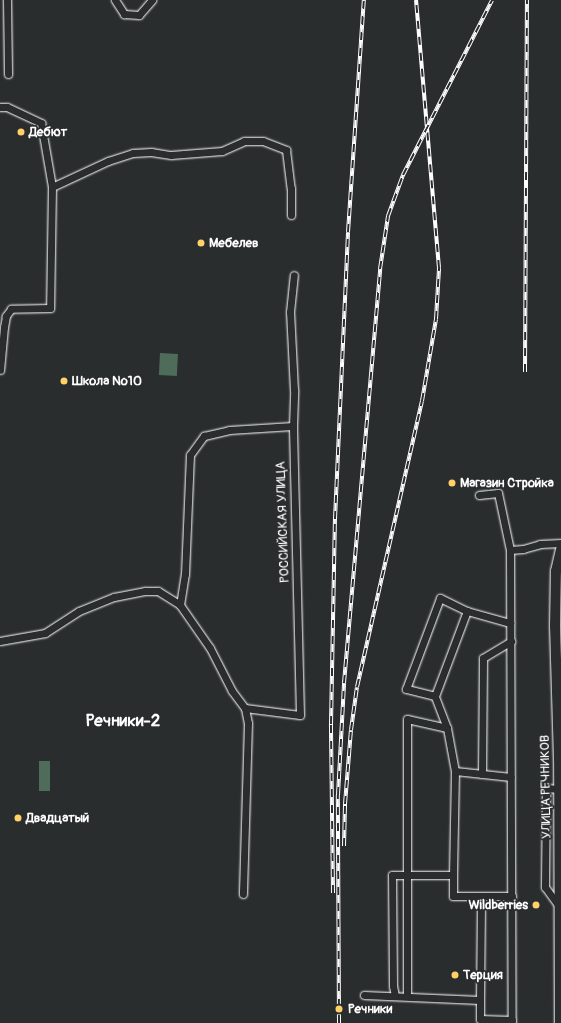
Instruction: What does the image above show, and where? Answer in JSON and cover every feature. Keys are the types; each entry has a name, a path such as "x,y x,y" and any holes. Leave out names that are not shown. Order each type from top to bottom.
{"street":[{"path":"7,0 8,74"},
{"path":"115,0 124,14 139,15 152,0"},
{"path":"0,107 12,109 41,123 52,187 50,308 11,309 5,322 0,370"},
{"path":"52,187 108,161 133,153 151,152 171,156 222,151 244,141 263,141 286,150 291,188 291,215"},
{"name":"РОССИЙСКАЯ УЛИЦА","path":"245,708 300,715 292,426 294,390 290,312 294,275"},
{"path":"180,604 186,574 190,455 204,436 228,430 292,426"},
{"path":"479,495 498,493 510,550 512,1022 480,1019 481,896"},
{"path":"510,550 523,549 540,544 561,543"},
{"name":"УЛИЦА РЕЧНИКОВ","path":"560,1023 560,760 555,593 556,571 561,550"},
{"path":"0,641 46,633 79,611 114,597 145,591 158,591 180,604 210,648 232,691 245,708 248,723 243,894"},
{"path":"435,696 406,689 440,598 467,611 510,622"},
{"path":"467,611 435,696 447,728 455,771 453,896 512,896"},
{"path":"482,774 483,658 510,640"},
{"path":"407,996 407,720 447,728"},
{"path":"455,771 511,777"},
{"path":"559,788 546,788 546,887 560,907"},
{"path":"395,996 393,986 392,875 453,875"},
{"path":"364,995 480,1000"}],"green space":[{"path":"160,353 178,354 177,376 159,375"},
{"path":"39,761 50,761 50,791 39,791"}],"railway":[{"path":"333,893 331,724 335,519 348,232 364,0"},
{"path":"344,846 345,804 351,730 357,687 422,401 436,319 439,268 416,0"},
{"path":"339,1023 338,795 344,683 380,269 388,216 403,175 492,0"},
{"path":"525,372 527,0"}],"place":[{"name":"Дебют","path":"21,132"},
{"name":"Мебелев","path":"201,243"},
{"name":"Школа №10","path":"64,381"},
{"name":"Магазин Стройка","path":"452,483"},
{"name":"Двадцатый","path":"18,818"},
{"name":"Wildberries","path":"536,905"},
{"name":"Терция","path":"455,975"},
{"name":"Речники","path":"339,1009"}],"district":[{"name":"Речники-2","path":"123,721"}]}
